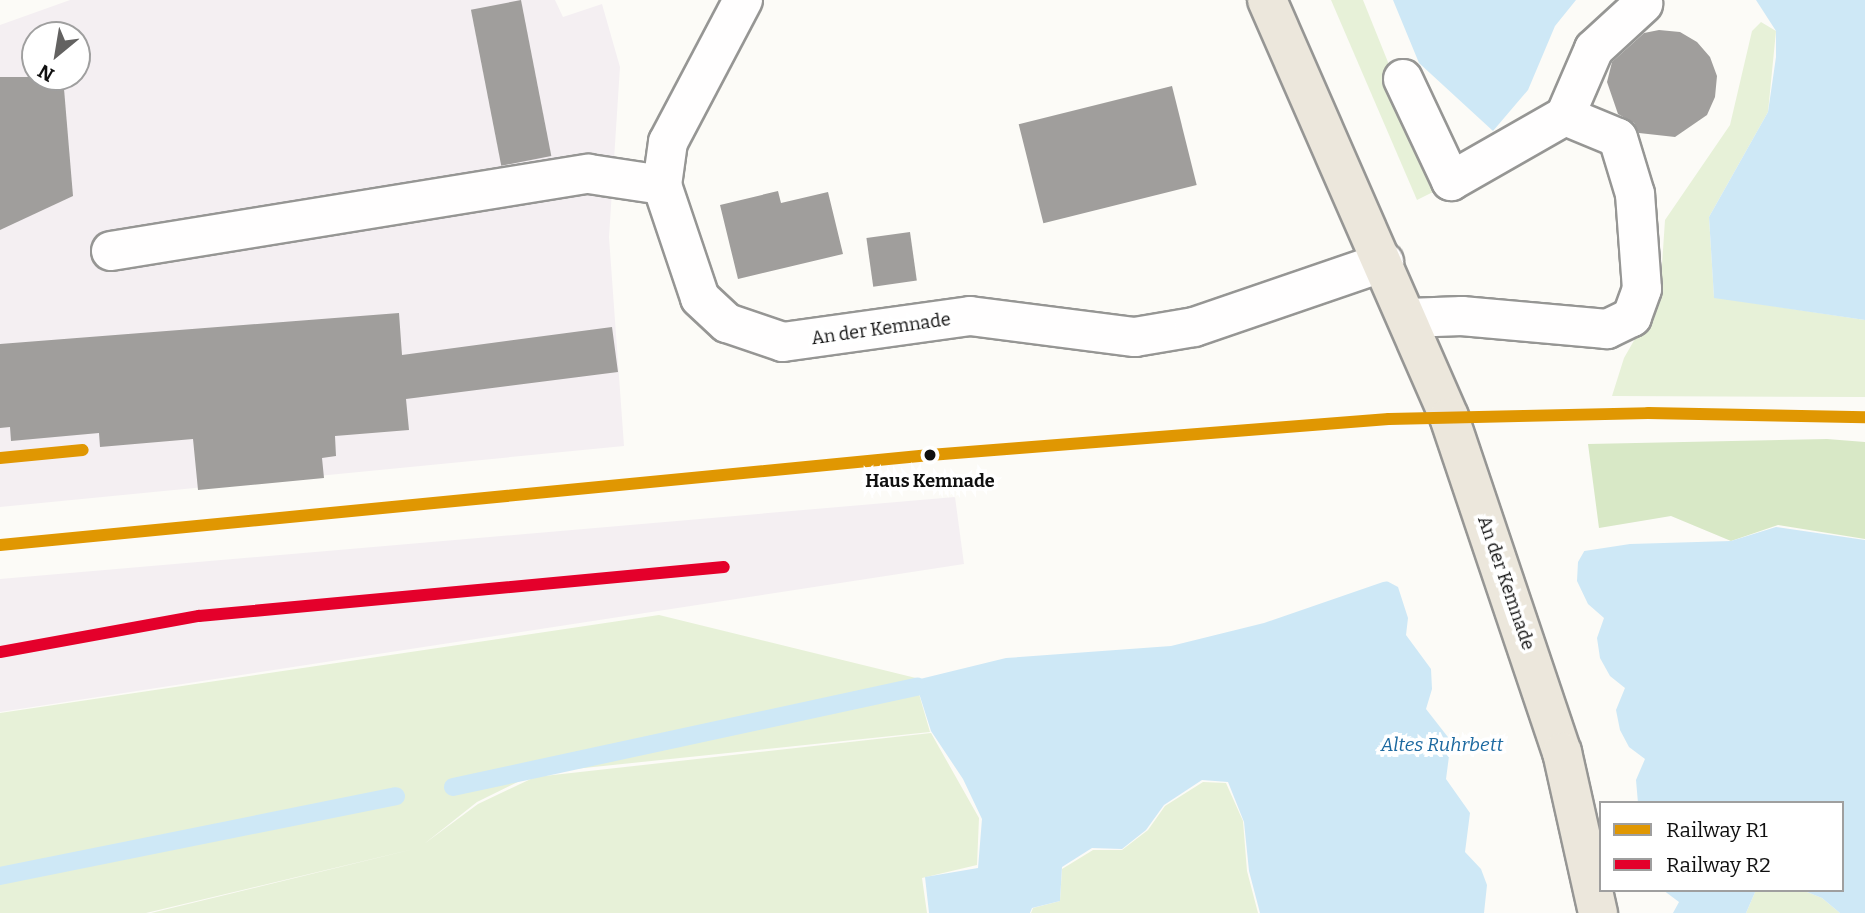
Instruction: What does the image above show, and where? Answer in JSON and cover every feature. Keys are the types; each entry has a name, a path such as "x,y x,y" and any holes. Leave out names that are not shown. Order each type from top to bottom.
{"main road":[{"name":"An der Kemnade","path":"1267,0 1408,318 1499,558 1562,752 1598,913"}],"street":[{"name":"An der Kemnade","path":"743,0 668,142 662,185 700,298 727,323 783,342 970,316 1135,337 1195,327 1384,262"},
{"path":"1403,79 1451,181 1565,116 1594,49 1643,4"},
{"path":"1408,318 1462,316 1607,329 1632,317 1642,289 1635,194 1618,138 1565,116"},
{"path":"111,251 589,174 662,185"}],"shaded area":[{"path":"70,0 555,0 563,17 602,4 620,67 609,237 624,446 0,507 0,25"},
{"path":"955,497 964,564 0,712 0,579"}],"green space":[{"path":"1331,0 1363,0 1439,189 1417,200"},
{"path":"1761,22 1776,31 1768,112 1709,217 1714,297 1865,320 1865,397 1612,396 1624,358 1660,295 1665,220 1730,125 1752,31"},
{"path":"1827,439 1865,442 1865,539 1778,525 1731,541 1671,516 1599,528 1588,444"},
{"path":"659,615 920,679 917,687 930,732 536,773 477,802 424,844 478,804 535,777 931,733 979,818 977,865 922,878 927,913 151,913 418,848 146,913 0,913 0,713"},
{"path":"1203,782 1226,783 1243,821 1247,871 1258,913 1031,913 1033,908 1060,901 1062,869 1093,850 1122,850 1148,830 1165,806"},
{"path":"1755,892 1807,892 1822,898 1840,913 1746,913"}],"water":[{"path":"1393,0 1576,0 1555,26 1528,90 1493,131 1419,63"},
{"path":"1756,0 1865,0 1865,320 1714,298 1709,217 1768,112 1776,57 1776,31"},
{"name":"Altes Ruhrbett","path":"1776,527 1865,540 1865,913 1840,913 1822,898 1807,892 1844,892 1844,801 1599,801 1599,892 1755,892 1746,913 1260,913 1249,871 1244,822 1228,782 1202,780 1164,805 1146,830 1122,849 1092,848 1062,867 1060,901 1032,908 1030,913 929,913 925,877 978,868 982,819 963,779 931,731 917,687 920,679 1006,658 1171,646 1264,623 1383,582 1630,544 1731,541"}],"pier":[{"path":"1586,548 1578,562 1577,581 1588,604 1604,618 1597,638 1600,658 1610,676 1625,688 1616,710 1620,730 1629,747 1645,759 1636,780 1638,801 1599,801 1599,892 1666,892 1679,902 1673,913 1484,913 1487,885 1481,869 1465,852 1470,813 1446,779 1451,741 1426,709 1432,689 1431,669 1406,635 1408,618 1398,587 1383,579"}],"building":[{"path":"521,0 551,156 501,166 471,10"},
{"path":"1659,30 1680,32 1697,42 1710,57 1717,76 1715,97 1707,115 1675,137 1639,133 1634,123 1618,114 1607,82 1612,62 1644,33"},
{"path":"0,77 21,77 21,91 64,91 73,196 0,230"},
{"path":"1172,86 1197,185 1043,223 1019,124"},
{"path":"778,191 781,203 828,192 843,254 738,279 720,205"},
{"path":"910,232 917,281 873,287 866,238"},
{"path":"399,313 402,355 612,327 618,372 406,399 409,430 335,436 336,456 322,458 324,478 198,490 193,439 100,447 99,433 11,441 10,427 0,428 0,344"}],"waterway":[{"path":"453,787 917,687"},
{"path":"0,876 396,796"}],"railway":[{"path":"0,458 83,450"},
{"path":"0,652 199,616 724,567"}],"rail line":[{"name":"R1","path":"0,545 930,455 1389,419 1648,413 1865,417"},
{"name":"R1","path":"0,458 83,450"},
{"name":"R2","path":"0,652 199,616 724,567"}],"place":[{"name":"Haus Kemnade","path":"930,455"}]}
